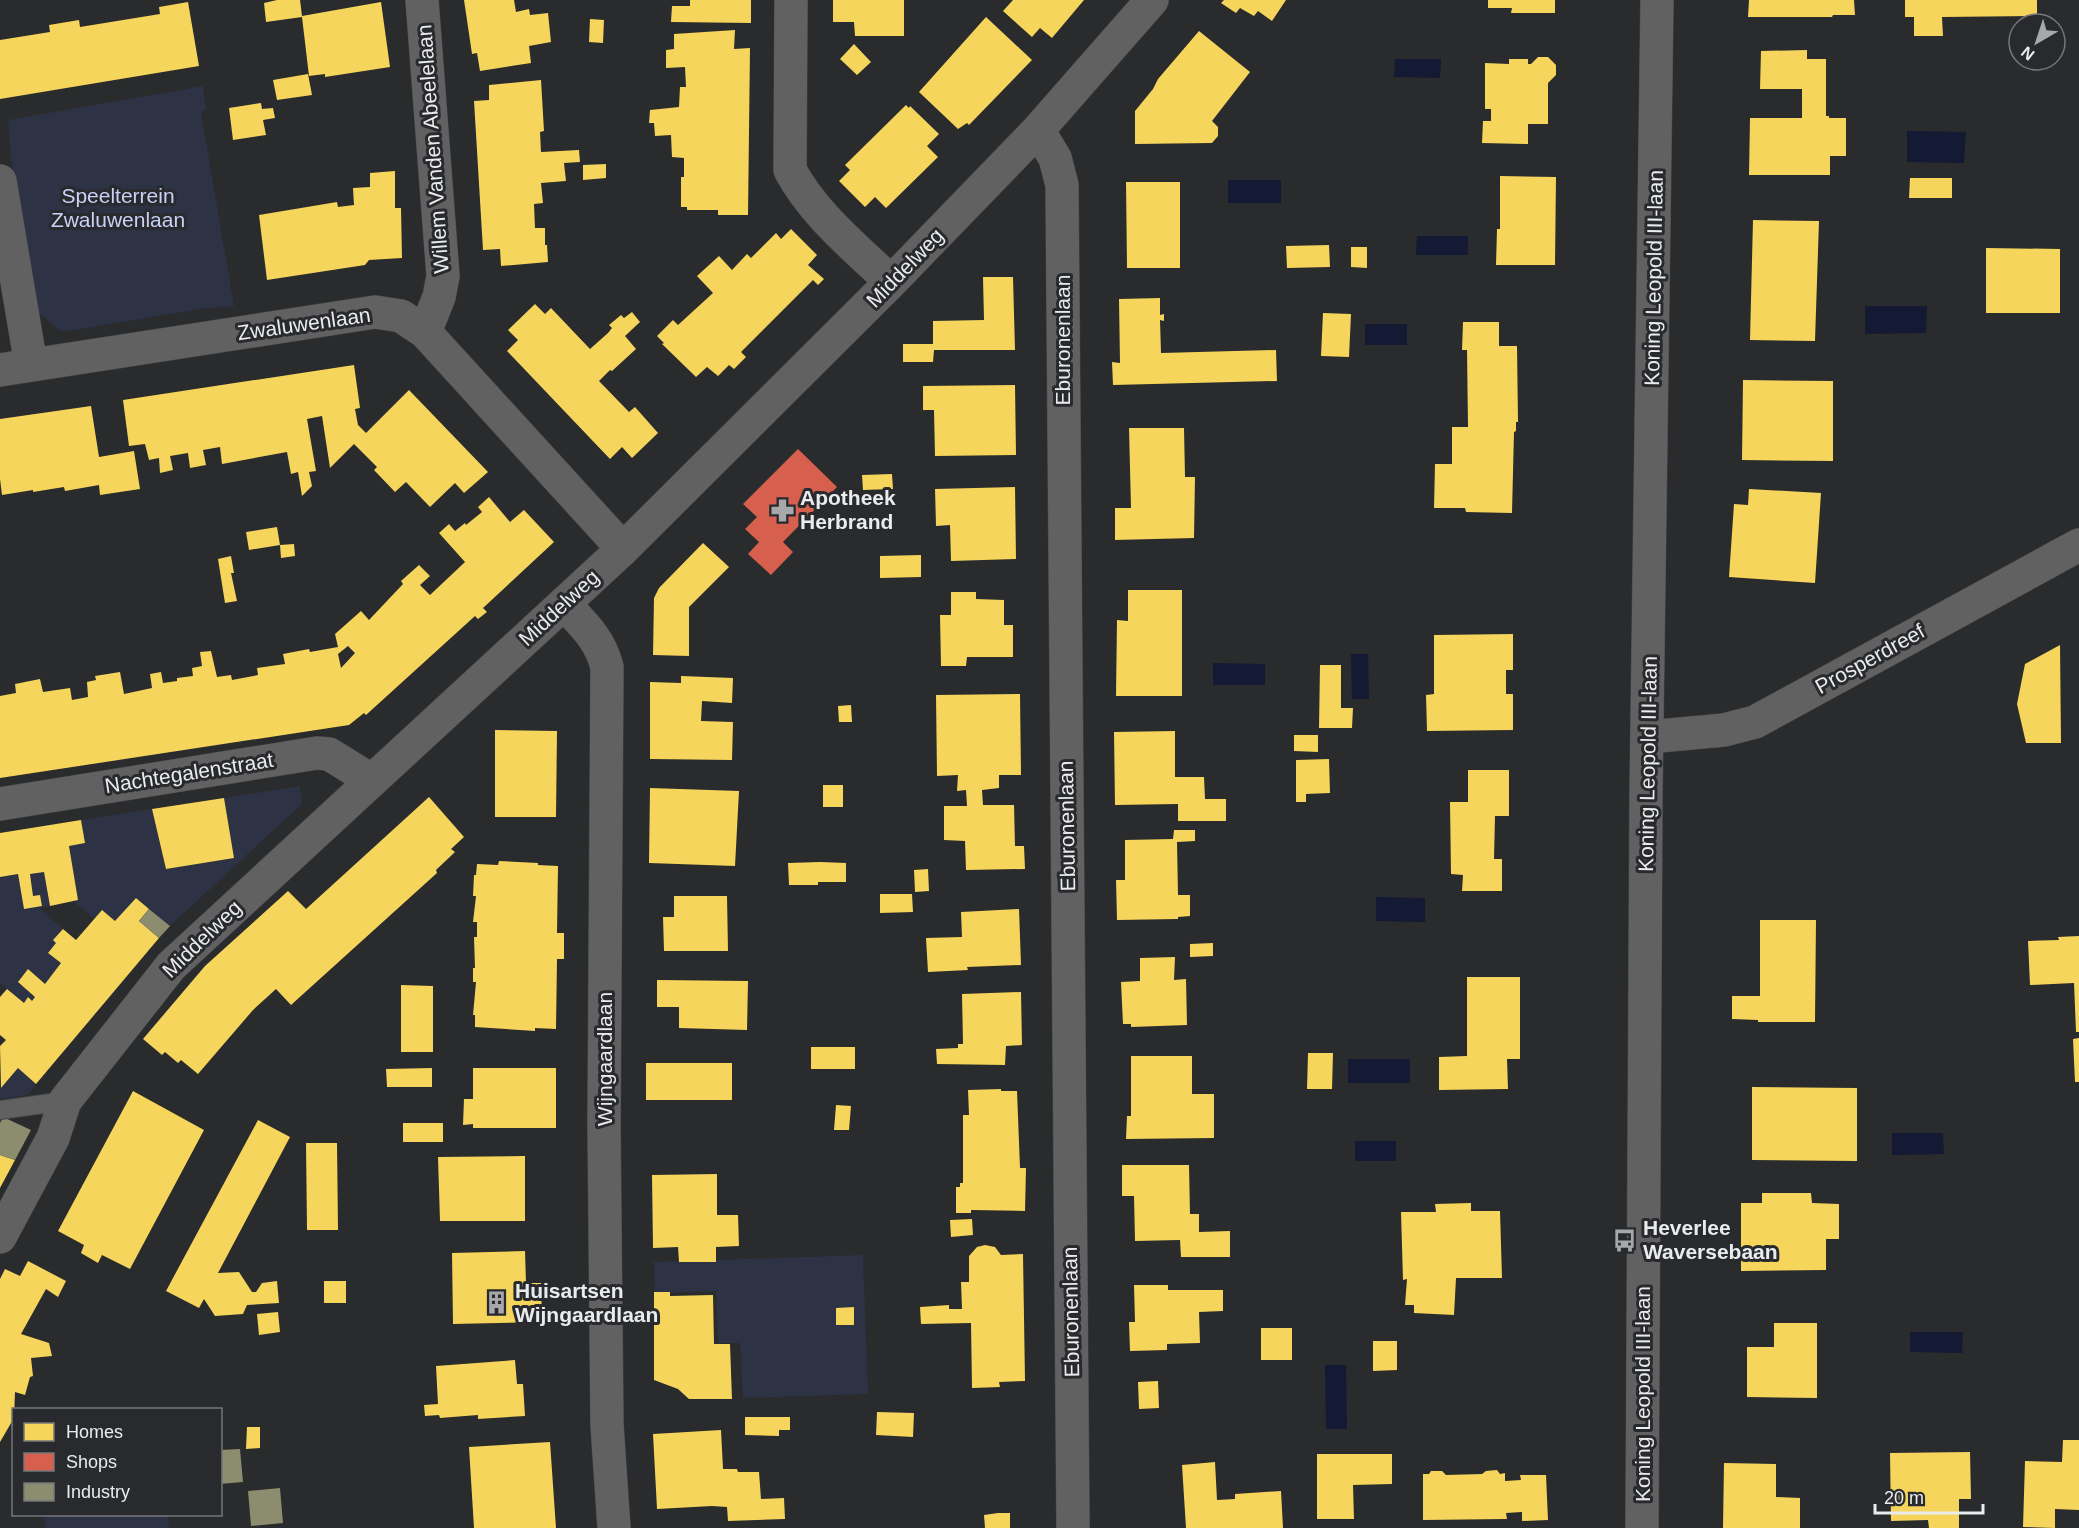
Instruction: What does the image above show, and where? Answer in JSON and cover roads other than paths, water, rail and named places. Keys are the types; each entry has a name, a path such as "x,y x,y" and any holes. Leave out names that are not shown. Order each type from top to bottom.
{"street":[{"name":"Willem Vanden Abeelelaan","path":"422,0 443,276 439,297 425,332"},
{"path":"791,0 790,170 799,187 816,209 891,282"},
{"name":"Middelweg","path":"0,1237 53,1138 65,1101 171,966 623,549 891,282 1038,130 1152,0"},
{"name":"Koning Leopold III-laan","path":"1642,1528 1646,794 1657,0"},
{"name":"Eburonenlaan","path":"1038,130 1055,158 1062,185 1073,1528"},
{"name":"Zwaluwenlaan","path":"0,180 16,368 375,312 402,316 425,332 623,549"},
{"name":"Prosperdreef","path":"1648,736 1724,730 1755,722 2079,544"},
{"name":"Wijngaardlaan","path":"564,604 603,650 607,667 604,1136 607,1425 614,1528"},
{"name":"Nachtegalenstraat","path":"0,804 317,753 329,754 371,780"}],"lane":[{"path":"0,1110 65,1101"}],"place":[{"name":"Apotheek Herbrand","path":"782,510"},
{"name":"Heverlee Waversebaan","path":"1625,1240"},
{"name":"Huisartsen Wijngaardlaan","path":"497,1303"}],"park label":[{"name":"Speelterrein Zwaluwenlaan","path":"118,208"}]}
